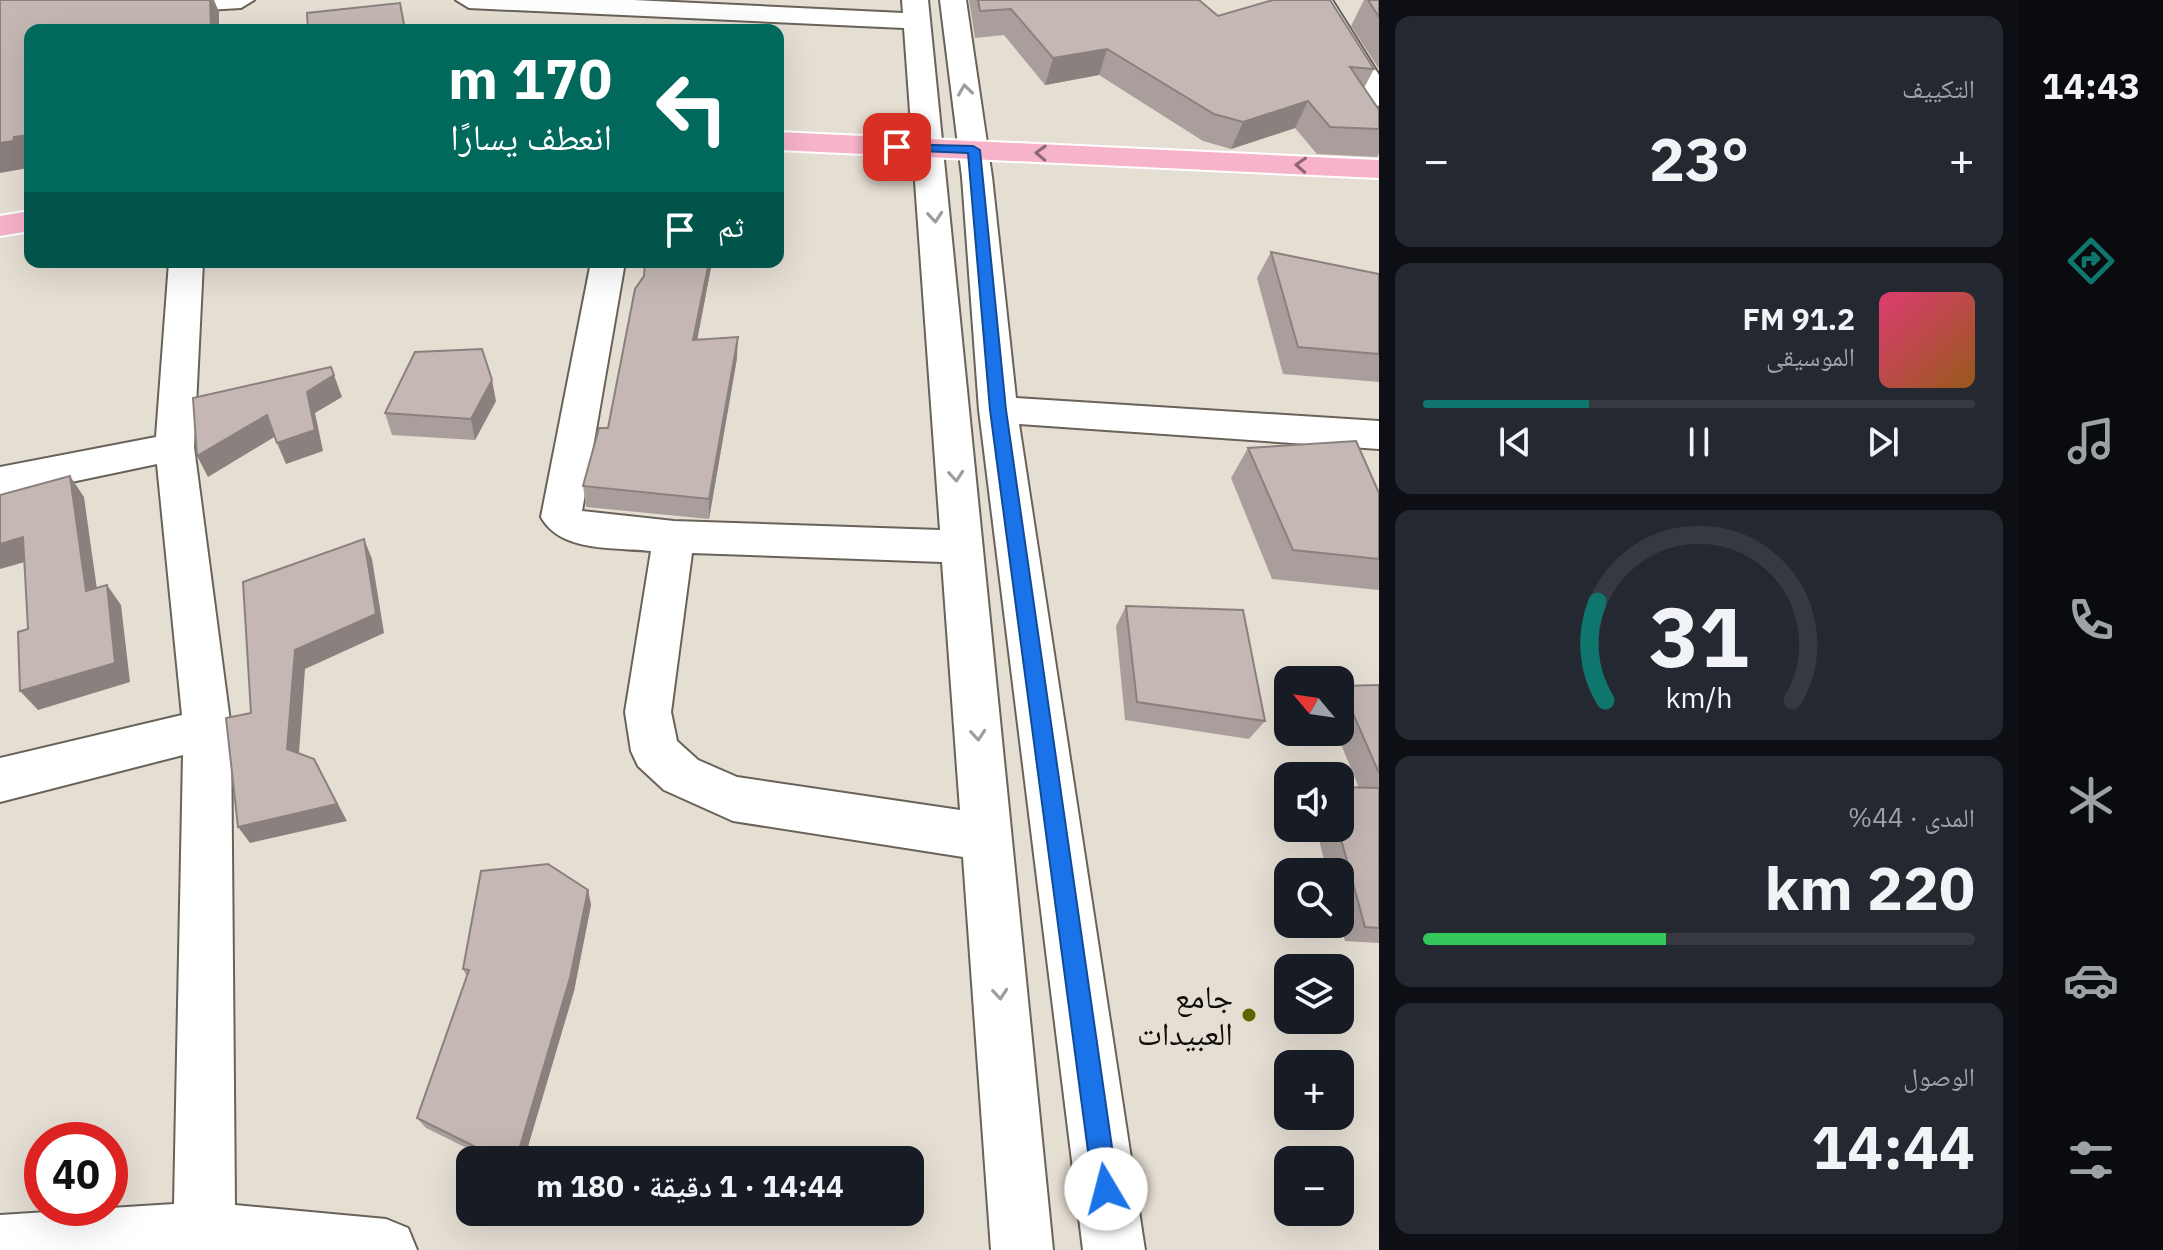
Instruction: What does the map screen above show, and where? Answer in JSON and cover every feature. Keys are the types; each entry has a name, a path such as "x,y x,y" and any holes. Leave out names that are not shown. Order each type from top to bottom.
{"main road":[{"path":"784,142 929,161"},
{"path":"784,167 929,161 1379,169"},
{"path":"975,163 1379,194"},
{"path":"0,204 24,201"},
{"path":"0,226 24,222"}],"street":[{"path":"136,7 241,0"},
{"path":"469,0 616,18 928,7"},
{"path":"928,7 929,161 1022,1250"},
{"path":"928,7 975,163 998,410 1114,1250"},
{"path":"1334,10 1379,98"},
{"path":"186,268 175,447 207,729 201,1241"},
{"path":"607,268 561,517 577,528 674,537 962,547"},
{"path":"998,410 1379,435"},
{"path":"0,482 175,447"},
{"path":"674,537 648,712 655,751 681,775 733,799 987,837"},
{"path":"0,780 207,729"},
{"path":"0,1246 201,1241 386,1250"}],"building":[{"path":"0,0 210,0 211,24 24,24 24,136 0,143"},
{"path":"978,0 1199,0 1218,16 1273,0 1330,0 1374,69 1350,67 1379,110 1379,129 1330,127 1308,101 1243,122 1214,114 1107,49 1053,58 1011,9 980,11"},
{"path":"1368,0 1379,0 1379,17"},
{"path":"400,3 404,24 308,24 307,13"},
{"path":"1271,252 1379,274 1379,354 1298,347"},
{"path":"645,268 708,268 693,340 738,337 709,499 583,486 599,428 608,428 635,289 644,276"},
{"path":"482,349 492,380 471,419 385,413 415,352"},
{"path":"331,367 334,375 307,392 315,430 277,443 267,415 197,456 193,398"},
{"path":"1356,441 1379,493 1379,559 1293,550 1248,448"},
{"path":"70,476 86,591 107,585 115,663 20,691 18,632 28,629 23,537 0,544 0,495"},
{"path":"364,539 376,614 295,650 287,749 314,759 337,804 238,827 226,718 251,713 243,582"},
{"path":"1126,606 1243,610 1265,721 1137,702"},
{"path":"1379,685 1379,773 1354,716 1354,686"},
{"path":"1354,787 1379,788 1379,928 1365,927 1354,887 1354,858 1346,858 1342,842 1354,842"},
{"path":"548,864 588,890 570,978 520,1146 474,1146 417,1118 469,970 463,969 481,871"}],"place":[{"name":"جامع العبيدات","path":"1249,1015"}],"route":[{"path":"897,147 973,150 998,410 1106,1189"}]}
